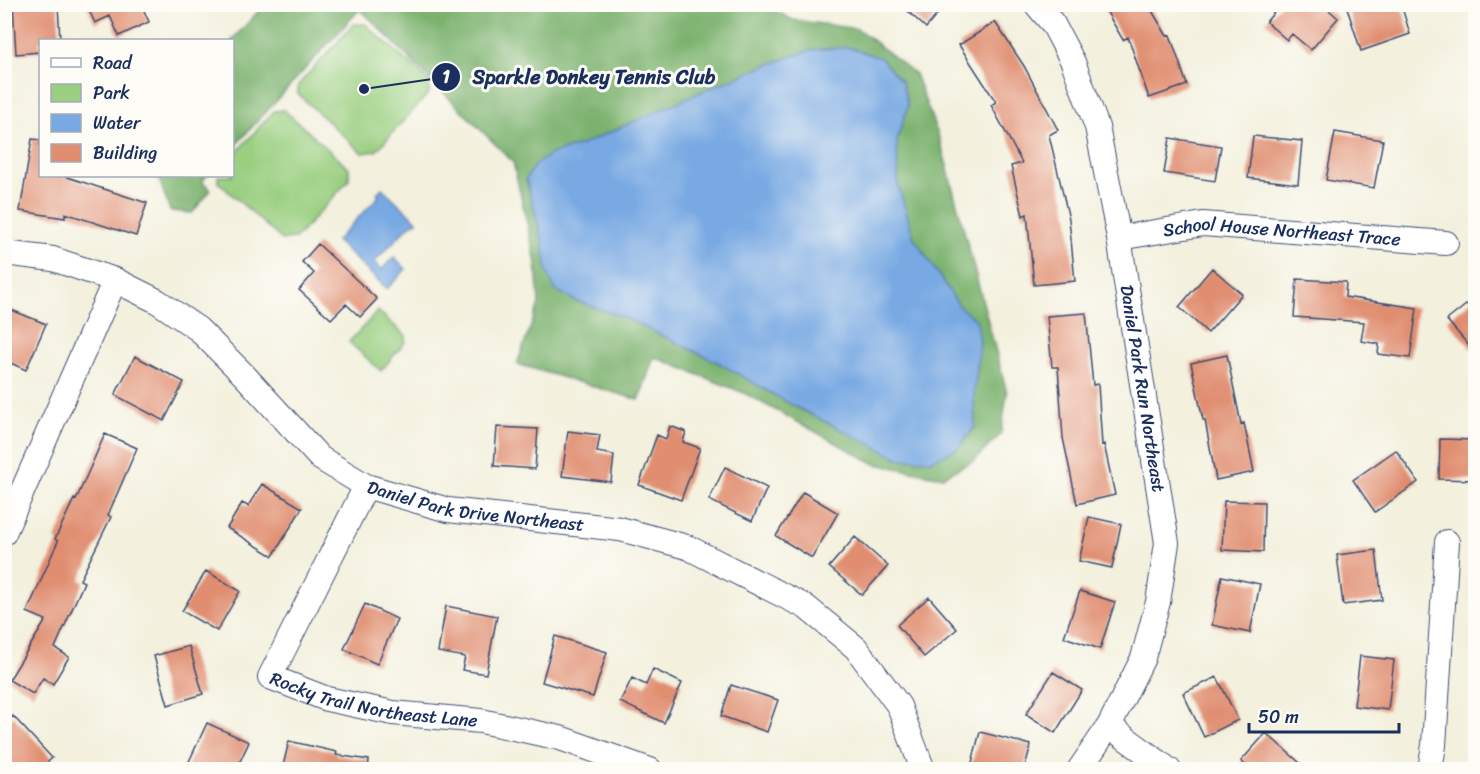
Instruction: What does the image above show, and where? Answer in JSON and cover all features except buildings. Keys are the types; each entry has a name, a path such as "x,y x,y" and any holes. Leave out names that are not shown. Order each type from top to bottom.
{"street":[{"name":"Daniel Park Run Northeast","path":"1035,4 1053,24 1073,62 1096,127 1119,238 1167,543 1158,602 1143,658 1109,726 1079,770"},
{"name":"School House Northeast Trace","path":"1119,238 1203,224 1446,243"},
{"name":"Daniel Park Drive Northeast","path":"4,253 53,259 115,280 157,301 198,329 320,458 366,486 448,510 620,529 687,547 752,578 806,608 856,648 899,706 923,770"},
{"path":"4,533 115,280"},
{"name":"Rocky Trail Northeast Lane","path":"366,486 270,677 327,699 393,713 480,721 560,738 650,770"},
{"path":"1430,770 1434,745 1447,542"},
{"path":"1109,726 1169,770"}],"green space":[{"path":"265,4 763,4 793,20 858,29 915,74 940,140 1007,393 1001,434 975,460 942,477 875,464 744,393 654,357 639,400 517,364 539,304 536,263 513,162 360,9 234,147 233,39"},
{"path":"354,24 365,24 429,81 429,93 376,151 362,153 298,94 298,85"},
{"path":"284,110 349,168 349,180 295,239 282,240 218,182 218,177 234,177 234,155 274,111"},
{"path":"158,177 206,177 202,181 211,190 192,213 170,211"},
{"path":"378,311 406,336 405,342 381,371 349,342"}],"water":[{"path":"848,47 881,58 902,82 908,106 897,140 898,184 914,238 960,307 977,321 980,342 974,396 975,427 957,449 931,460 900,459 792,405 717,362 623,317 576,301 555,290 547,272 543,243 526,179 534,166 550,154 581,145 705,90 810,50"},
{"path":"382,188 417,221 411,224 374,262 381,270 394,257 406,269 387,289 336,241 379,196 377,193"}],"place":[{"name":"Sparkle Donkey Tennis Club","path":"364,89"}]}
